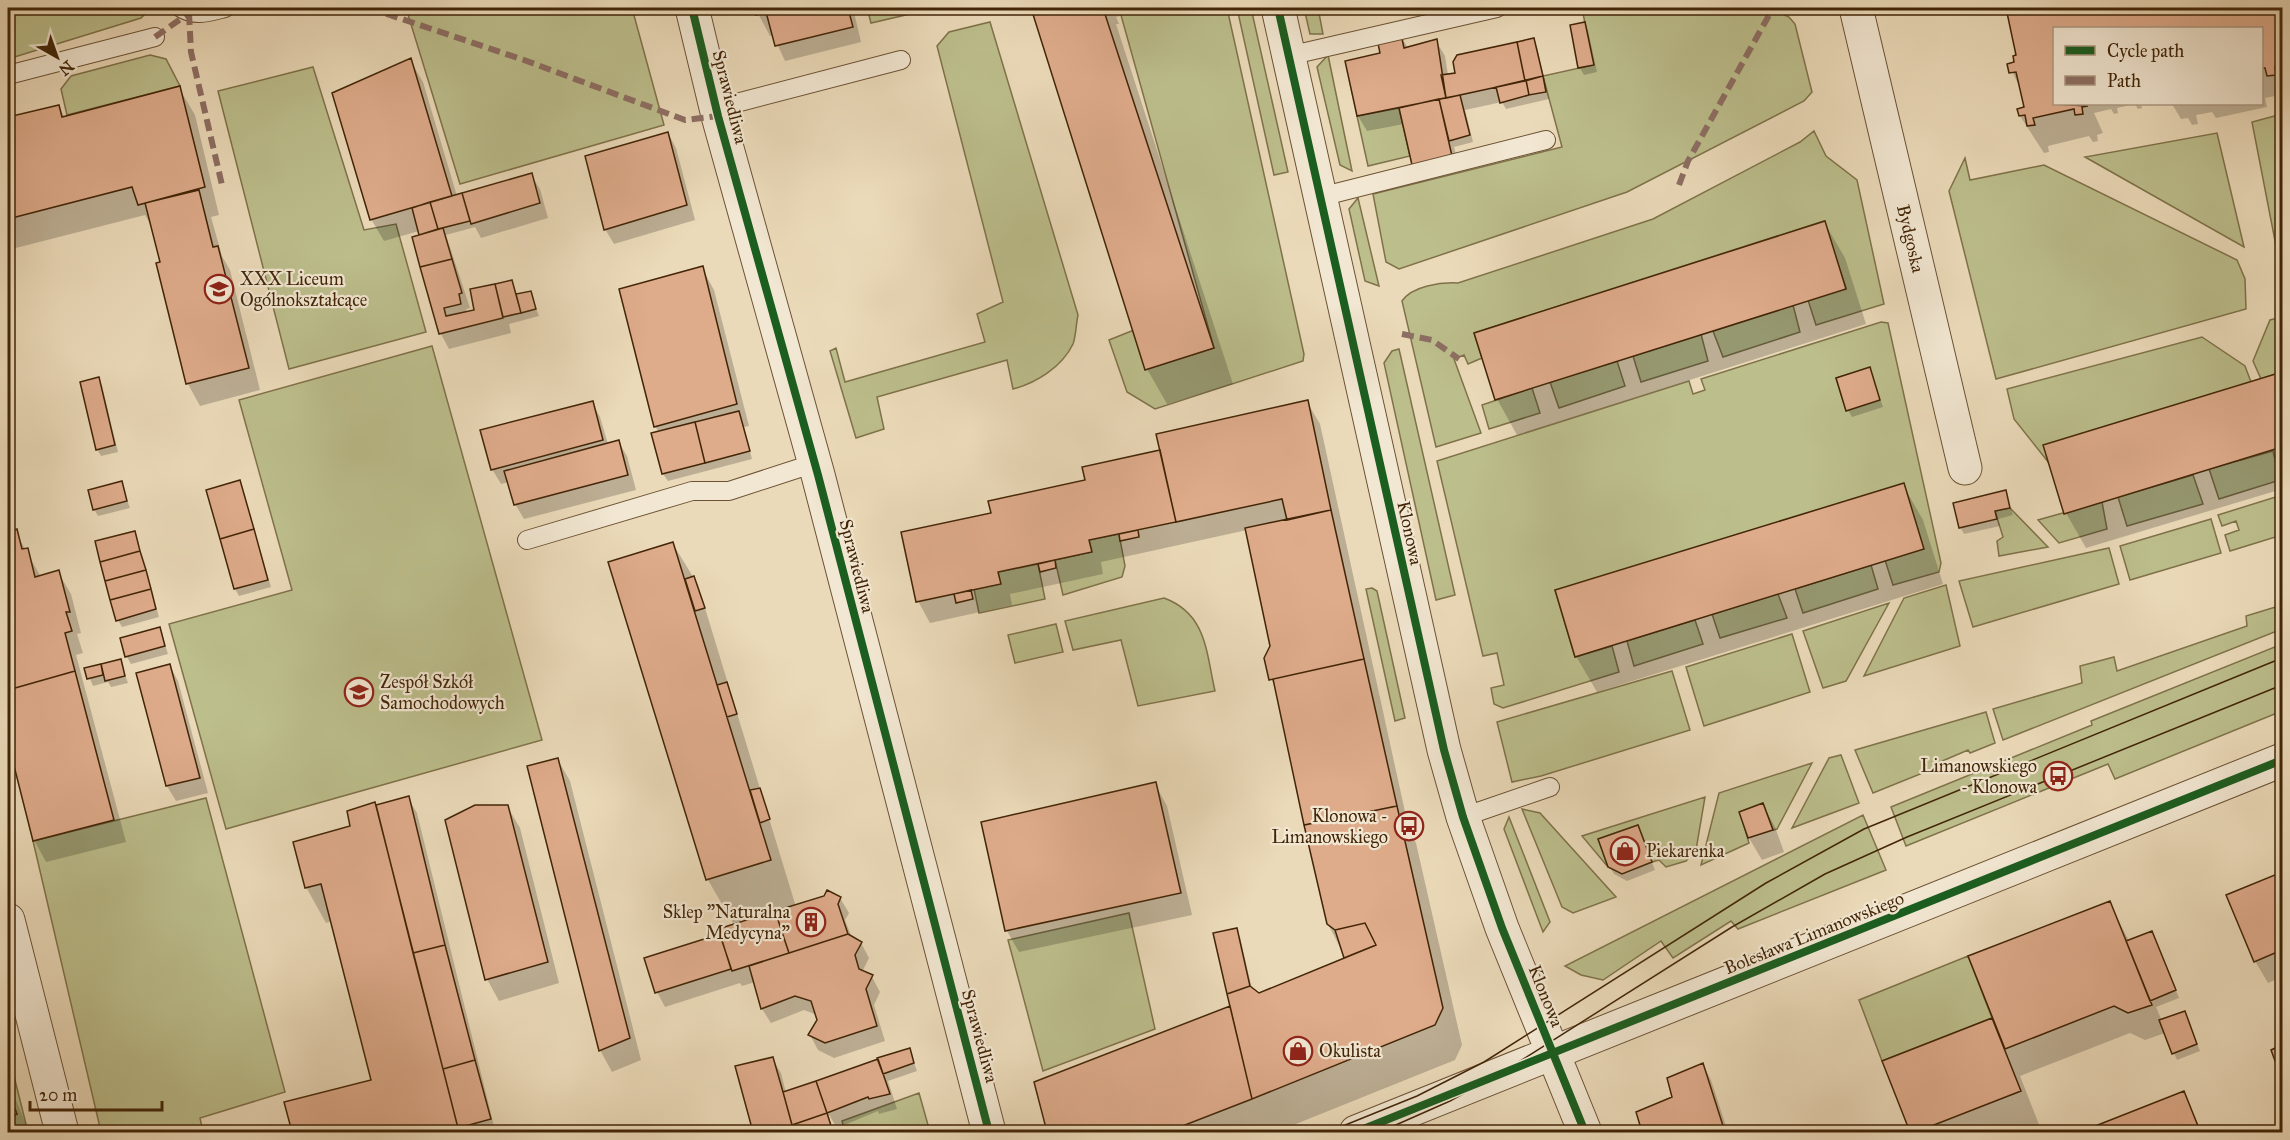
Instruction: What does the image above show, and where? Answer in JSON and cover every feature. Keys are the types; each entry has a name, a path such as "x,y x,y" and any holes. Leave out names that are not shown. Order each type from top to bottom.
{"street":[{"name":"Sprawiedliwa","path":"692,8 717,108 815,463 989,1132"},
{"name":"Klonowa","path":"1278,8 1426,675 1463,817 1502,928 1584,1132"},
{"name":"Bydgoska","path":"1856,8 1965,468"},
{"name":"Bolesława Limanowskiego","path":"1356,1132 2283,760"},
{"path":"8,920 62,1132"}],"lane":[{"path":"181,8 189,12 203,13 225,8"},
{"path":"1288,56 1497,8"},
{"path":"8,75 155,37"},
{"path":"717,108 901,60"},
{"path":"1320,197 1546,140"},
{"path":"526,540 692,491 729,491 815,463"},
{"path":"1463,817 1550,787"}],"green space":[{"path":"8,8 151,8 141,18 8,59"},
{"path":"406,8 632,8 664,125 460,184"},
{"path":"867,8 936,8 871,23"},
{"path":"1119,8 1227,8 1304,354 1303,361 1155,409 1127,392 1109,340 1134,330 1146,369 1214,348"},
{"path":"1237,8 1251,8 1288,172 1274,175"},
{"path":"1304,8 1318,8 1323,34 1310,34"},
{"path":"1582,8 1769,8 1789,17 1795,24 1812,92 1804,101 1627,192 1399,269 1386,262 1373,194 1562,147 1543,76 1593,65"},
{"path":"990,22 1078,315 1073,344 1062,360 1048,373 1031,383 1013,389 1007,360 877,397 884,429 856,438 830,351 836,348 845,382 985,342 977,314 1003,302 937,46 949,32"},
{"path":"150,55 166,59 180,86 67,115 61,89 71,76"},
{"path":"1328,55 1352,171 1340,165 1317,67"},
{"path":"313,67 364,230 396,224 426,332 289,369 218,91"},
{"path":"1399,108 1410,156 1368,166 1357,116"},
{"path":"2282,114 2282,277 2252,122"},
{"path":"1814,131 1826,156 1857,180 1884,304 1816,325 1808,300 1846,288 1824,221 1474,333 1482,358 1468,364 1464,355 1454,359 1481,433 1436,447 1402,301 1407,296 1420,288 1443,283 1458,283 1653,219 1800,142"},
{"path":"2217,133 2244,247 2085,157"},
{"path":"1965,158 1970,180 2044,165 2237,260 2245,279 2246,309 1996,379 1949,191"},
{"path":"1358,198 1379,286 1365,281 1349,209"},
{"path":"1793,305 1800,332 1723,357 1713,331"},
{"path":"2282,317 2282,372 2261,379 2253,361 2270,320"},
{"path":"1881,322 1888,323 1941,563 1939,572 1893,585 1885,560 1555,590 1575,657 1612,646 1619,672 1503,708 1494,704 1491,688 1504,685 1497,653 1483,656 1437,461 1689,381 1693,394 1705,390 1701,379","holes":["1870,368 1846,410 1836,378"]},
{"path":"1701,334 1708,361 1641,382 1633,356"},
{"path":"2202,337 2245,366 2251,382 2049,463 2014,419 2007,389"},
{"name":"Zespół Szkół Samochodowych","path":"432,346 542,740 226,829 169,624 292,590 239,400"},
{"path":"1399,349 1455,595 1436,600 1384,363 1392,351"},
{"path":"1617,361 1625,386 1559,408 1550,382"},
{"path":"1532,388 1540,413 1489,429 1482,405"},
{"path":"2273,451 2280,480 2219,499 2209,469"},
{"path":"2193,475 2203,504 2127,526 2118,497"},
{"path":"2282,495 2282,535 2230,551 2225,535 2239,530 2236,521 2222,526 2218,515"},
{"path":"2102,502 2107,529 2059,543 2038,520"},
{"path":"2010,508 2048,547 1999,556 1997,541 2003,537 1995,511"},
{"path":"2211,519 2221,553 2130,580 2120,546"},
{"path":"1119,534 1125,566 1122,577 1063,595 1055,560 1091,552 1089,540"},
{"path":"2109,548 2119,584 1973,627 1959,581"},
{"path":"1038,564 1045,599 979,613 974,589 1000,584 998,572"},
{"path":"1871,565 1878,589 1803,613 1795,589"},
{"path":"1946,585 1960,646 1864,676 1904,598"},
{"path":"1372,588 1377,591 1405,718 1395,721 1366,589"},
{"path":"1778,594 1787,618 1720,638 1712,614"},
{"path":"1164,598 1178,605 1197,624 1206,649 1215,691 1138,706 1121,640 1073,650 1065,621"},
{"path":"1889,603 1846,681 1823,688 1803,631"},
{"path":"2282,605 2282,629 2003,740 1993,709 2082,683 2080,666 2114,657 2117,671 2247,626 2246,616"},
{"path":"1695,620 1703,644 1634,666 1627,641"},
{"path":"1056,624 1063,652 1015,663 1008,635"},
{"path":"1792,634 1810,692 1704,726 1686,667"},
{"path":"2282,644 2282,711 2115,779 2108,764 1906,846 1891,807 2092,725 2091,721"},
{"path":"1672,671 1690,730 1541,776 1512,782 1497,722"},
{"path":"1986,712 1995,743 1970,753 1968,750 1940,762 1940,766 1873,793 1855,750"},
{"path":"1841,755 1859,803 1792,828 1829,758"},
{"path":"1812,763 1777,829 1773,830 1763,803 1740,812 1749,843 1701,865 1719,793"},
{"path":"1705,797 1696,850 1686,861 1666,867 1659,860 1652,862 1638,825 1598,839 1608,867 1582,836"},
{"path":"206,798 285,1092 200,1118 203,1132 101,1132 33,841"},
{"path":"1522,809 1540,813 1616,897 1573,913 1562,907"},
{"path":"1863,815 1886,870 1738,929 1731,921 1673,958 1661,941 1603,980 1581,975 1565,966"},
{"path":"1509,817 1550,922 1543,932 1504,829"},
{"path":"1129,913 1155,1029 1043,1071 1008,940"},
{"path":"1968,956 1992,1018 1882,1061 1859,1000"},
{"path":"8,1052 28,1132 8,1132 8,1118 17,1114 8,1091"},
{"path":"919,1093 930,1132 845,1132 842,1121"}],"building":[{"path":"754,8 784,8 756,15"},
{"path":"784,8 848,8 853,27 775,46 766,12"},
{"path":"1031,8 1103,8 1214,348 1145,370"},
{"path":"2006,8 2282,8 2282,65 2275,67 2276,75 2267,76 2263,68 2263,27 2053,27 2053,105 2088,106 2082,107 2083,114 2075,115 2074,109 2033,118 2035,125 2027,126 2025,115 2019,116 2017,109 2024,107 2016,72 2009,73 2007,64 2014,62 2013,56 2016,55"},
{"path":"1585,22 1594,65 1578,68 1570,25"},
{"path":"1401,34 1404,48 1437,39 1446,98 1357,116 1345,61 1380,53 1377,39"},
{"path":"1534,38 1543,76 1525,81 1517,42"},
{"path":"1517,42 1525,81 1446,98 1441,75 1455,73 1453,62 1457,55"},
{"path":"411,58 452,196 370,220 332,93"},
{"path":"1543,76 1546,92 1529,95 1526,80"},
{"path":"1526,80 1529,95 1500,103 1496,87"},
{"path":"180,86 205,187 138,205 132,187 8,219 8,130 11,129 8,117 59,105 62,117"},
{"path":"1460,95 1470,135 1449,141 1439,99"},
{"path":"1439,99 1452,156 1412,165 1399,108"},
{"path":"668,132 687,205 604,230 585,156"},
{"path":"532,173 540,203 471,224 462,193"},
{"path":"199,190 213,247 218,246 249,368 186,384 156,263 160,262 145,203"},
{"path":"462,193 470,221 438,229 430,202"},
{"path":"430,202 438,229 419,235 412,208"},
{"path":"1825,221 1846,289 1495,400 1474,333"},
{"path":"443,228 452,259 420,267 412,237"},
{"path":"452,259 462,293 459,294 461,304 444,308 446,316 474,310 470,289 495,284 503,318 439,334 420,267"},
{"path":"703,266 737,404 654,427 619,289"},
{"path":"512,280 521,313 503,317 495,284"},
{"path":"531,291 536,309 521,313 516,294"},
{"path":"1870,367 1880,400 1846,411 1836,378"},
{"path":"2282,372 2282,447 2064,514 2043,445"},
{"path":"99,377 115,445 96,450 80,382"},
{"path":"1308,400 1331,510 1287,520 1282,499 1176,522 1156,434"},
{"path":"593,401 603,440 491,470 480,430"},
{"path":"739,411 750,451 705,463 695,422"},
{"path":"695,422 705,463 662,474 651,433"},
{"path":"619,440 628,475 514,505 504,471"},
{"path":"1160,450 1176,522 1089,540 1092,552 998,572 1001,584 916,602 901,532 991,513 988,501 1085,480 1082,467"},
{"path":"240,480 254,529 220,539 206,490"},
{"path":"122,481 127,501 93,510 88,490"},
{"path":"1904,483 1924,549 1575,657 1555,590"},
{"path":"2006,490 2010,508 1995,511 1997,519 1959,528 1953,503"},
{"path":"1331,510 1364,659 1269,680 1264,658 1270,646 1245,528"},
{"path":"17,529 22,549 28,548 35,577 59,570 70,612 66,612 72,631 65,633 75,671 8,690 8,532"},
{"path":"254,529 268,580 234,589 220,539"},
{"path":"1138,530 1139,537 1120,541 1119,534"},
{"path":"135,531 140,551 100,562 95,541"},
{"path":"673,542 771,860 706,880 608,562"},
{"path":"140,551 146,570 105,581 100,562"},
{"path":"1055,560 1056,568 1040,572 1038,564"},
{"path":"146,570 151,589 110,600 105,581"},
{"path":"694,576 705,608 695,611 685,579"},
{"path":"151,589 156,609 116,621 110,600"},
{"path":"971,590 973,599 956,603 954,594"},
{"path":"160,627 165,646 125,657 120,638"},
{"path":"121,659 125,676 105,681 101,664"},
{"path":"1364,659 1397,806 1304,825 1273,679"},
{"path":"101,664 103,675 87,679 84,668"},
{"path":"170,664 200,778 166,786 136,673"},
{"path":"75,671 114,820 33,841 8,742 8,690"},
{"path":"727,682 737,714 727,717 717,685"},
{"path":"558,758 630,1038 599,1051 527,766"},
{"path":"1156,782 1181,893 1005,931 981,822"},
{"path":"760,788 770,819 760,823 750,790"},
{"path":"409,796 445,945 413,953 376,805"},
{"path":"375,802 458,1128 439,1132 292,1132 284,1102 371,1080 321,884 305,888 293,842 350,826 347,811"},
{"path":"1763,803 1773,830 1748,838 1739,812"},
{"path":"475,805 508,805 548,962 485,980 445,820"},
{"path":"1397,806 1443,1008 1435,1025 1252,1099 1227,994 1250,986 1259,993 1376,945 1365,923 1335,930 1327,924 1304,825"},
{"name":"Piekarenka","path":"1638,825 1652,862 1622,874 1608,867 1598,839"},
{"path":"2282,872 2282,950 2254,962 2226,895"},
{"name":"Sklep \"Naturalna Medycyna\"","path":"827,890 841,897 838,904 848,934 789,953 775,911 824,896"},
{"path":"2110,901 2152,1005 2128,1013 2114,1006 2005,1049 1968,956"},
{"path":"775,911 789,953 732,971 718,929"},
{"path":"1365,923 1376,945 1344,958 1335,930"},
{"path":"1237,928 1250,986 1227,994 1213,933"},
{"path":"2152,931 2176,990 2150,1001 2126,941"},
{"path":"720,934 731,969 655,993 644,958"},
{"path":"848,934 862,942 855,955 859,969 873,975 866,989 877,1026 825,1043 808,1035 817,1020 811,1001 795,996 761,1009 749,966"},
{"path":"445,945 475,1060 443,1069 413,953"},
{"path":"1230,1006 1252,1099 1167,1132 1047,1132 1034,1082"},
{"path":"2185,1011 2197,1044 2172,1054 2159,1020"},
{"path":"1992,1018 2021,1091 1916,1132 1910,1132 1882,1061"},
{"path":"2282,1045 2282,1080 2271,1050"},
{"path":"910,1048 914,1063 883,1074 877,1058"},
{"path":"773,1057 794,1132 753,1132 735,1066"},
{"path":"878,1059 890,1094 869,1099 868,1097 827,1113 816,1081"},
{"path":"475,1060 491,1119 458,1128 443,1069"},
{"path":"1703,1063 1725,1132 1642,1132 1636,1112 1672,1097 1667,1078"},
{"path":"816,1081 827,1113 792,1125 783,1092"},
{"path":"8,1091 17,1114 8,1118"},
{"path":"2184,1091 2200,1131 2080,1132"},
{"path":"827,1113 833,1132 794,1132 792,1125"}],"tram line":[{"path":"1328,1132 1417,1096 1484,1062 1766,883 1864,829 2282,658"},
{"path":"1380,1132 1450,1101 1506,1070 1732,927 1825,874 1907,837 2282,685"}],"marked path":[{"path":"369,8 524,60 685,120 718,116"},
{"path":"1679,185 1688,161 1773,8"},
{"path":"189,13 191,52 222,185"},
{"path":"155,37 189,13"},
{"path":"1402,334 1432,340 1459,359"}],"cycle path":[{"path":"692,8 718,116 818,475 989,1132"},
{"path":"1278,8 1444,750 1463,817 1502,928 1585,1132"},
{"path":"1356,1132 2282,760"}],"place":[{"name":"XXX Liceum Ogólnokształcące","path":"219,289"},
{"name":"Zespół Szkół Samochodowych","path":"359,692"},
{"name":"Limanowskiego - Klonowa","path":"2058,776"},
{"name":"Klonowa - Limanowskiego","path":"1409,826"},
{"name":"Piekarenka","path":"1625,851"},
{"name":"Sklep \"Naturalna Medycyna\"","path":"811,922"},
{"name":"Okulista","path":"1298,1051"}]}
